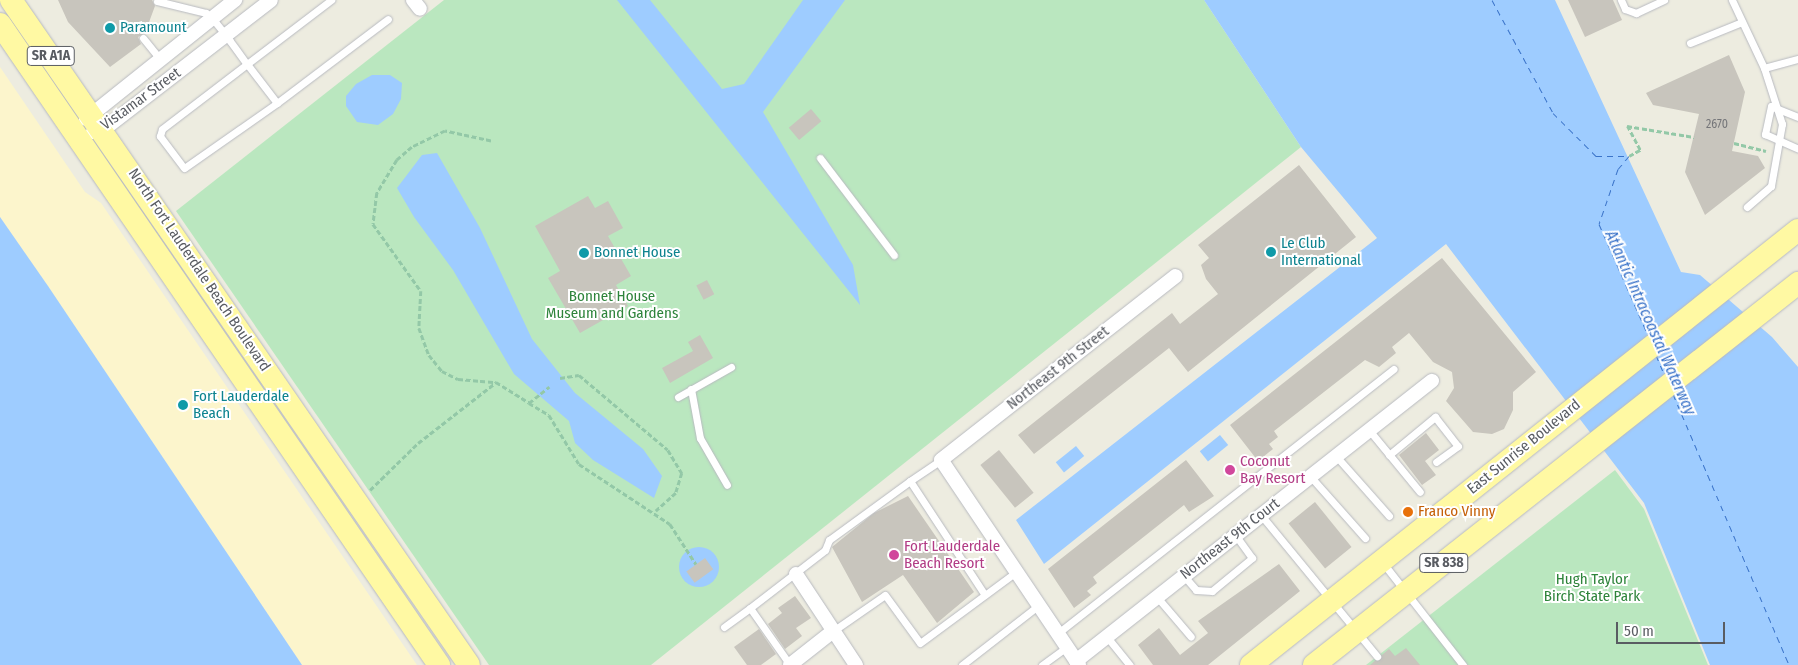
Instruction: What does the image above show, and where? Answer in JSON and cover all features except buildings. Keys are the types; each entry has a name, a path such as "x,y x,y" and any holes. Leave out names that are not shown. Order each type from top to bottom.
{"main road":[{"name":"North Fort Lauderdale Beach Boulevard","path":"11,0 103,130 469,665"},
{"name":"North Fort Lauderdale Beach Boulevard","path":"0,24 78,135 439,665"},
{"name":"East Sunrise Boulevard","path":"1251,665 1798,230"},
{"name":"SR 838","path":"1314,665 1798,283"}],"street":[{"name":"Vistamar Street","path":"78,135 90,112 235,0"},
{"name":"Vistamar Street","path":"78,135 103,130 271,0"},
{"path":"159,58 173,76"},
{"name":"Northeast 9th Street","path":"941,460 1176,276"},
{"name":"Northeast 9th Court","path":"1078,663 1107,636 1432,381"},
{"path":"941,460 1078,663"},
{"path":"796,574 856,665"},
{"path":"790,665 833,632"}],"lane":[{"path":"331,0 162,128 160,136 184,168 277,103 388,19"},
{"path":"1621,0 1625,9 1636,13 1664,0"},
{"path":"1732,0 1764,68 1779,109 1780,143 1771,186 1747,207"},
{"path":"158,1 194,8 212,18 277,103"},
{"path":"1690,44 1742,22"},
{"path":"143,38 159,58"},
{"path":"1764,68 1798,59"},
{"path":"1798,117 1779,109 1767,108 1764,134 1780,143 1798,149"},
{"path":"820,158 894,255"},
{"path":"678,397 731,367"},
{"path":"1058,633 1394,369"},
{"path":"691,389 700,438 727,485"},
{"path":"1389,455 1435,417 1458,446 1436,462"},
{"path":"1369,430 1420,492"},
{"path":"1336,456 1389,516"},
{"path":"724,627 796,574 825,550 829,540 941,460"},
{"path":"1310,476 1365,538"},
{"path":"910,481 985,594"},
{"path":"1261,515 1377,656"},
{"path":"1184,576 1196,590 1212,591 1252,558 1235,535"},
{"path":"1381,561 1463,665"},
{"path":"833,632 885,595 920,643 1016,572"},
{"path":"1157,597 1191,637"},
{"path":"962,665 1039,605"},
{"path":"750,608 790,665"},
{"path":"1107,636 1130,665"},
{"path":"1042,665 1067,647"}],"path":[{"path":"1629,156 1640,150 1627,126 1694,137"},
{"path":"491,141 445,131 430,136 397,160 372,209 373,224 421,291 419,328 429,355 442,371 458,379 496,382 549,414 579,464 655,511 696,564"},
{"path":"1734,143 1778,153"},
{"path":"561,378 579,375 668,450 682,473 676,493 655,511"},
{"path":"368,490 418,443 496,382"},
{"path":"529,403 549,387"}],"green space":[{"name":"Bonnet House Museum and Gardens","path":"444,0 1204,0 1301,147 651,665 489,665 176,211"},
{"name":"Hugh Taylor Birch State Park","path":"1615,470 1644,509 1708,665 1366,665"}],"sand":[{"name":"Fort Lauderdale Beach","path":"0,67 85,192 101,203 417,665 302,665 0,217"}],"water":[{"path":"617,0 650,0 722,89 744,84 803,0 845,0 763,112 853,265 860,305"},
{"name":"Atlantic Intracoastal Waterway","path":"1204,0 1555,0 1681,272 1700,275 1772,337 1798,367 1798,665 1710,665 1644,503 1446,244 1044,564 1016,520 1377,238 1301,147"},
{"path":"372,75 390,75 402,83 401,99 393,114 378,125 357,122 346,106 346,96 356,84"},
{"path":"437,153 480,228 532,339 575,393 643,449 662,476 654,498 593,460 575,443 569,421 514,374 453,270 414,217 397,188 422,155"},
{"path":"0,217 48,286 302,665 0,665"},
{"path":"1220,435 1228,445 1208,461 1200,451"},
{"path":"1076,446 1084,456 1064,472 1056,462"},
{"path":"699,547 713,553 719,567 713,581 699,587 685,581 679,567 685,553"}],"ferry route":[{"path":"1492,0 1553,113 1596,156 1629,156"},
{"path":"1629,156 1618,169 1599,224 1648,335"},
{"path":"1656,355 1664,374"},
{"path":"1673,394 1789,665"}],"place":[{"name":"Paramount","path":"110,28"},
{"name":"Le Club International","path":"1271,252"},
{"name":"Bonnet House","path":"584,253"},
{"name":"Fort Lauderdale Beach","path":"183,405"},
{"name":"Coconut Bay Resort","path":"1230,470"},
{"name":"Franco Vinny","path":"1408,512"},
{"name":"Fort Lauderdale Beach Resort","path":"894,555"}]}
